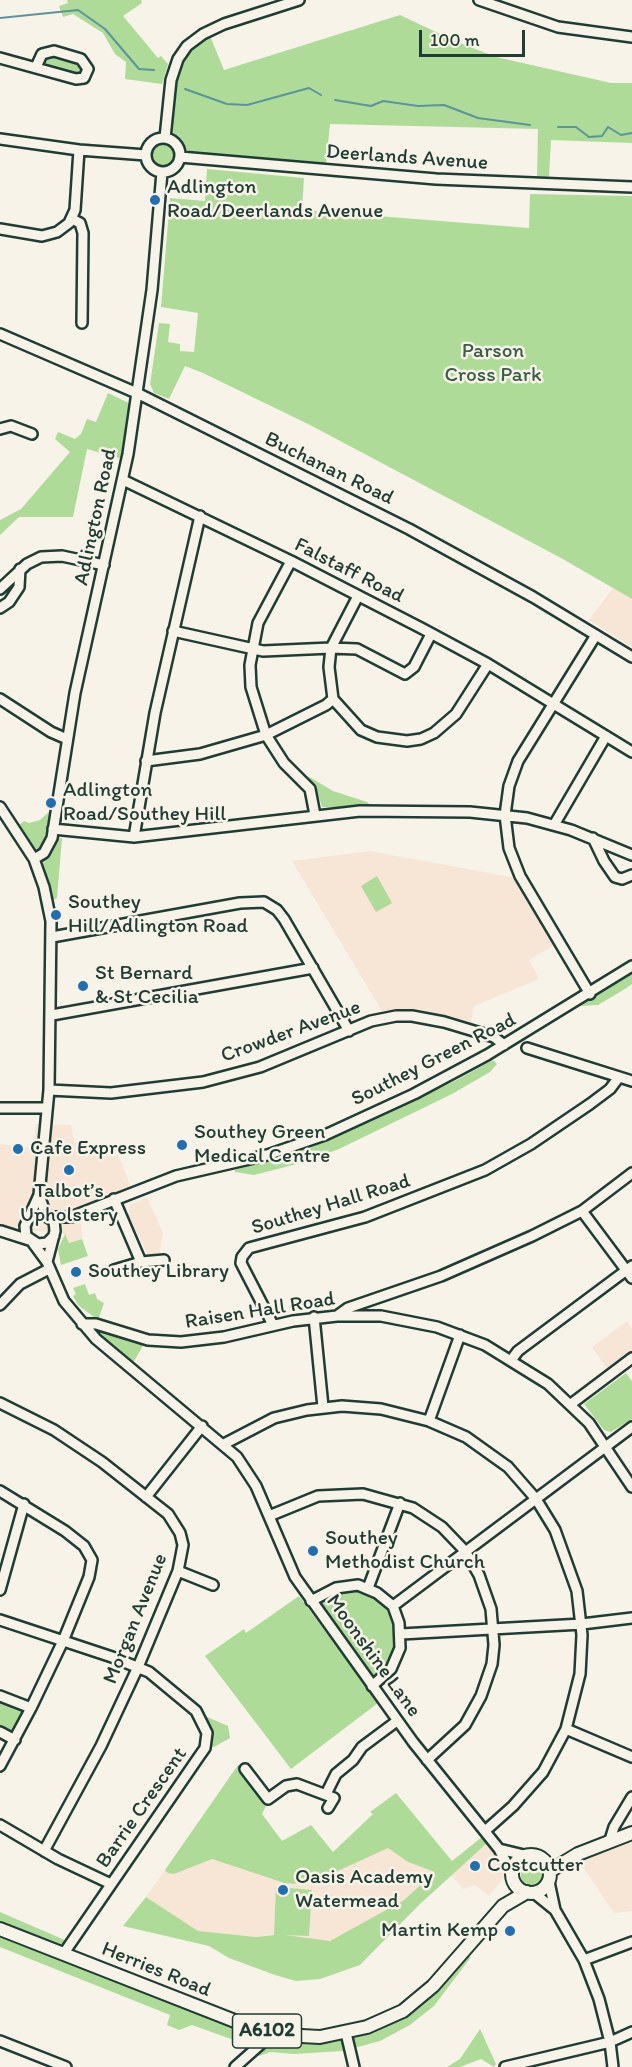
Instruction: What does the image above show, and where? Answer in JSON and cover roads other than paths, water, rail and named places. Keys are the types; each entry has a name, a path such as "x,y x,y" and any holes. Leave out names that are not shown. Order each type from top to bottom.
{"main road":[{"name":"A6102","path":"503,1906 545,1887 549,1876 568,1859 632,1833"},
{"name":"A6102","path":"503,1906 518,1860 528,1856 568,1859"},
{"path":"542,1858 549,1876"},
{"path":"513,1877 520,1889 530,1892"},
{"name":"Herries Road","path":"0,1929 204,2010 268,2032 299,2037 346,2033 386,2020 434,1986 503,1906"}],"street":[{"path":"165,138 171,80 178,59 187,46 213,28 286,2 299,0"},
{"path":"479,0 558,27 632,37"},
{"path":"0,58 76,79 84,78 88,69 81,59 54,51 42,54 36,67"},
{"path":"165,138 177,145 180,157 171,170 162,172 151,166 146,155 149,146 155,140 165,138"},
{"path":"0,139 79,150 146,155"},
{"path":"0,229 42,236 57,232 72,219 79,150"},
{"name":"Deerlands Avenue","path":"180,157 436,179 632,187"},
{"name":"Adlington Road","path":"34,859 50,845 67,739 123,480 139,394 153,279 162,172"},
{"path":"72,219 80,223 83,233 82,323"},
{"name":"Buchanan Road","path":"0,334 139,394 409,529 632,657"},
{"path":"0,429 11,426 32,434"},
{"name":"Falstaff Road","path":"123,480 291,561 488,664 632,752"},
{"path":"134,837 146,761 200,516"},
{"path":"0,589 20,569 33,560 50,555 104,565"},
{"path":"291,561 258,622 252,649 251,687 266,735 284,763 310,789 315,815"},
{"path":"0,608 9,602 19,587 20,569"},
{"path":"358,596 331,648 330,681 333,699 361,730 377,738 407,741 421,740 434,734 456,714 488,664"},
{"path":"174,631 252,649 278,652 331,648 357,649 405,674 414,667 431,634"},
{"path":"590,994 520,876 509,848 505,815 509,786 518,761 596,635"},
{"path":"0,699 51,732 67,739"},
{"path":"146,761 200,754 266,735 326,705 333,699"},
{"path":"554,825 606,736"},
{"path":"0,807 34,859 49,904 52,938 49,1090 39,1195 26,1223 31,1241"},
{"path":"52,829 134,837 174,835 315,815 391,809 505,815 554,825 593,838 632,855"},
{"path":"593,838 604,861 615,876 622,879 632,875"},
{"path":"52,938 256,901 277,910 349,1030"},
{"name":"Southey Green Road","path":"55,1233 70,1217 114,1199 176,1176 267,1155 325,1135 414,1094 504,1045 632,966"},
{"path":"52,1015 313,968"},
{"name":"Crowder Avenue","path":"49,1090 111,1093 202,1082 260,1067 383,1018 412,1016 444,1022 494,1037 504,1045"},
{"path":"527,1047 627,1077"},
{"name":"Southey Hall Road","path":"273,1325 241,1263 242,1257 249,1248 365,1217 485,1170 531,1144 627,1077"},
{"path":"0,1108 47,1108"},
{"path":"338,1316 348,1308 491,1256 582,1210 632,1173"},
{"path":"0,1305 20,1284 48,1266 55,1233 54,1221 48,1216 39,1195"},
{"path":"114,1199 141,1262"},
{"path":"512,1359 518,1352 630,1272 582,1210"},
{"path":"1,1231 26,1223 38,1214 48,1216"},
{"name":"Southey Green Road","path":"48,1216 70,1217"},
{"path":"1,1231 43,1244 55,1233"},
{"name":"Moonshine Lane","path":"31,1241 48,1266 64,1301 96,1339 224,1444 246,1469 269,1516 291,1570 311,1601 427,1760 499,1849 513,1877"},
{"path":"114,1270 141,1262 164,1260"},
{"path":"379,1298 381,1316"},
{"name":"Raisen Hall Road","path":"82,1324 96,1324 148,1340 181,1342 224,1337 314,1317 381,1316 437,1327 512,1359 548,1384 571,1404 606,1446 632,1487"},
{"path":"314,1317 323,1407"},
{"path":"429,1421 460,1335"},
{"path":"571,1404 632,1359"},
{"name":"Morgan Avenue","path":"0,1403 25,1413 81,1446 168,1514 180,1533 182,1556 178,1571 138,1667 101,1746 44,1851"},
{"path":"224,1444 274,1418 323,1407 381,1409 429,1421 466,1437 508,1467 536,1499 555,1530 567,1557 577,1591 582,1624 580,1674 566,1729 543,1772 513,1806 485,1831"},
{"path":"146,1497 202,1426"},
{"path":"393,1606 632,1427"},
{"path":"0,1491 24,1504 84,1546 92,1560 89,1577 63,1641 0,1766"},
{"path":"269,1516 318,1496 341,1493 363,1494 413,1508 442,1527 465,1551 486,1592 494,1629 492,1664 481,1696 465,1725 427,1760"},
{"path":"368,1588 400,1503"},
{"path":"0,1590 24,1504"},
{"path":"178,1571 213,1585"},
{"path":"311,1601 336,1588 358,1586 368,1588 393,1606 401,1634 397,1660 383,1678 372,1686"},
{"path":"401,1634 582,1624 632,1618"},
{"name":"Barrie Crescent","path":"0,1620 138,1667 159,1679 196,1711 206,1726 207,1741 198,1758 64,1953"},
{"path":"0,1696 31,1708"},
{"path":"326,1794 336,1774 353,1760 362,1747 398,1721"},
{"path":"566,1729 632,1757"},
{"path":"0,1731 15,1740"},
{"path":"245,1769 268,1798 292,1784 326,1794 334,1799 328,1808"},
{"path":"610,1840 614,1827 632,1797"},
{"path":"0,1825 44,1851 111,1884"},
{"path":"499,1849 528,1856"},
{"path":"549,1876 555,1910 584,1960 599,1999 610,2042 613,2067"},
{"path":"530,1892 555,1910"},
{"path":"584,1960 632,1942"},
{"path":"235,2067 262,2043 268,2032"},
{"path":"505,2067 610,2042 632,2032"},
{"path":"346,2033 354,2067"},
{"path":"0,2041 66,2067"}],"waterway":[{"path":"0,18 78,10 105,29 139,69 154,70"},
{"path":"185,89 227,104 247,105 309,88 321,95"},
{"path":"335,100 371,106 383,101 418,106 444,105 478,118 530,125"},
{"path":"558,127 576,127 589,137 602,136 608,127 621,135 632,133"}],"place":[{"name":"Adlington Road/Deerlands Avenue","path":"155,200"},
{"name":"Adlington Road/Southey Hill","path":"51,803"},
{"name":"Southey Hill/Adlington Road","path":"56,915"},
{"name":"St Bernard & St Cecilia","path":"83,986"},
{"name":"Southey Green Medical Centre","path":"182,1145"},
{"name":"Cafe Express","path":"18,1149"},
{"name":"Talbot’s Upholstery","path":"69,1170"},
{"name":"Southey Library","path":"76,1272"},
{"name":"Southey Methodist Church","path":"313,1551"},
{"name":"Costcutter","path":"475,1866"},
{"name":"Oasis Academy Watermead","path":"283,1890"},
{"name":"Martin Kemp","path":"510,1931"}],"park label":[{"name":"Parson Cross Park","path":"493,364"}]}
